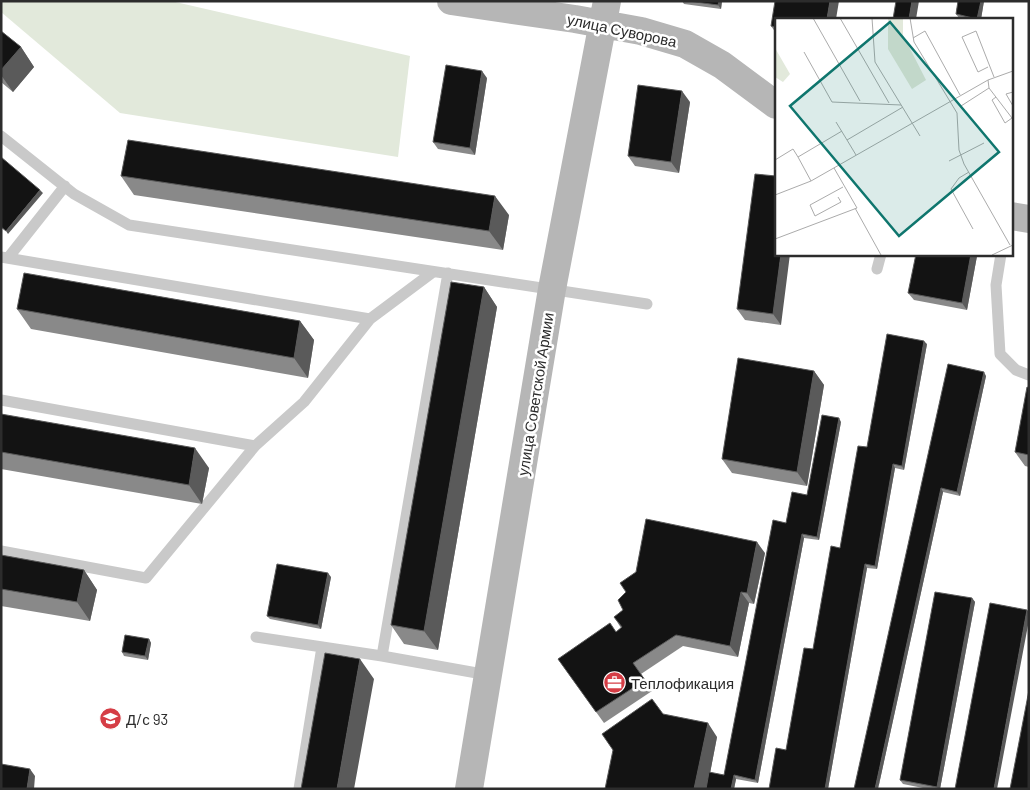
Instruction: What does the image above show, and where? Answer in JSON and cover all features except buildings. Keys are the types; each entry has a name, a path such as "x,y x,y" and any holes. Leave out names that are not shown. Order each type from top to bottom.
{"main road":[{"name":"улица Суворова","path":"451,1 574,19 604,13 641,31 685,44 722,65 756,88 775,104"},
{"name":"улица Советской Армии","path":"469,789 552,289 604,13"},
{"path":"1012,216 1029,219"}],"lane":[{"path":"1,136 74,194 129,225 647,304"},
{"path":"5,258 65,186"},
{"path":"877,268 880,255"},
{"path":"1001,255 996,285 1000,354 1016,370 1029,375"},
{"path":"5,258 370,319"},
{"path":"1,551 146,578 255,446 304,402 370,319 433,272"},
{"path":"382,656 448,273"},
{"path":"1,400 255,446"},
{"path":"256,637 382,656 488,675"},
{"path":"299,789 322,647"}],"shaded area":[{"path":"1,1 171,1 410,56 398,157 120,113 1,12"}],"place":[{"name":"Теплофикация","path":"615,683"},
{"name":"Д/с 93","path":"110,719"}]}
